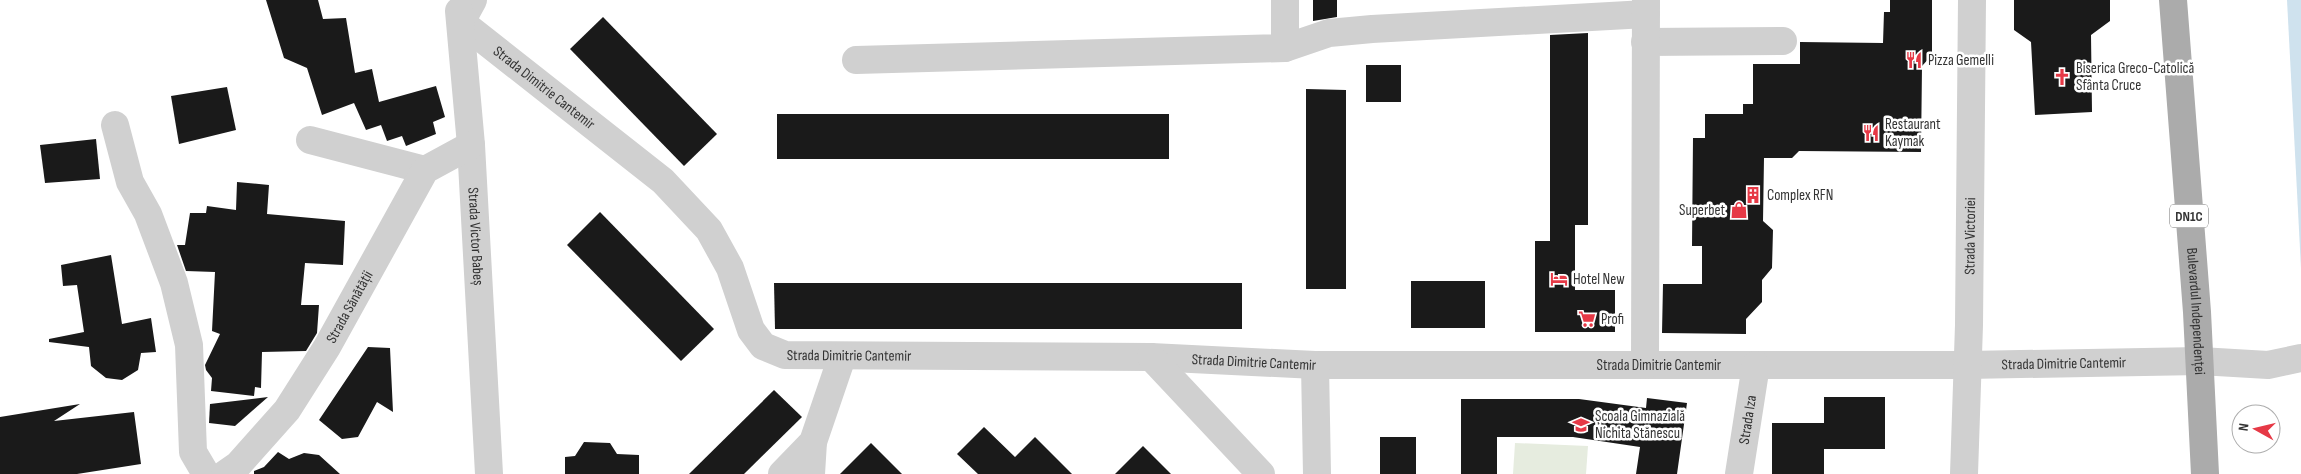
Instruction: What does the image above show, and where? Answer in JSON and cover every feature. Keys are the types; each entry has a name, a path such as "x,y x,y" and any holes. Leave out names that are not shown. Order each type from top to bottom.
{"main road":[{"name":"Bulevardul Independenței","path":"2173,0 2200,361 2205,474"}],"street":[{"path":"1285,0 1285,48"},
{"name":"Strada Victoriei","path":"1964,474 1972,0"},
{"name":"Strada Dimitrie Cantemir","path":"464,7 663,180 703,223 709,230 730,268 751,330 763,346 785,355 842,357 1151,357 1315,365 1967,365 2200,361 2268,365 2301,358"},
{"name":"Strada Victor Babeș","path":"464,7 488,474"},
{"path":"856,60 1285,48 1337,32 1646,7 1645,365"},
{"path":"1646,42 1783,41"},
{"path":"115,126 130,182 148,214 174,283 189,345 193,452 206,474"},
{"path":"310,140 425,170 471,145"},
{"name":"Strada Sănătății","path":"225,474 238,465 287,410 327,347 425,170"},
{"path":"811,474 813,442 842,357"},
{"path":"1151,357 1262,474"},
{"path":"1315,365 1317,474"},
{"name":"Strada Iza","path":"1739,474 1756,365"},
{"path":"782,474 813,442"}],"shaded area":[{"path":"1515,443 1588,446 1586,474 1513,474"}],"water":[{"path":"2287,0 2301,0 2301,268"}],"building":[{"path":"266,0 318,0 323,19 346,18 355,73 372,69 379,102 436,86 445,117 433,122 436,134 406,146 402,136 387,141 381,125 366,130 354,103 322,115 307,68 284,58"},
{"path":"1313,0 1337,0 1337,17 1313,21"},
{"path":"1890,0 1932,0 1932,55 1922,66 1921,152 1799,151 1792,158 1764,158 1763,221 1773,230 1772,268 1762,280 1762,302 1746,319 1746,334 1662,333 1663,284 1702,284 1702,246 1692,246 1693,138 1705,138 1705,114 1743,114 1743,104 1753,104 1753,64 1800,64 1800,42 1883,43 1884,12 1890,12"},
{"name":"Biserica Greco-Catolică Sfânta Cruce","path":"2014,0 2110,0 2110,21 2091,35 2092,112 2035,115 2031,42 2014,30"},
{"path":"603,17 717,134 684,166 570,49"},
{"path":"1588,33 1588,225 1575,225 1575,290 1615,290 1615,332 1535,332 1535,241 1550,241 1550,35"},
{"path":"1366,65 1401,65 1401,102 1366,102"},
{"path":"227,87 236,130 179,144 171,96"},
{"path":"1306,89 1346,90 1346,289 1306,289"},
{"path":"777,114 1169,114 1169,159 777,159"},
{"path":"96,139 100,179 45,183 40,145"},
{"path":"237,182 269,185 267,214 345,221 343,265 305,263 301,305 319,305 317,333 306,351 262,352 261,388 255,387 254,396 211,391 212,378 205,365 220,334 212,331 215,272 186,271 177,245 185,245 190,213 206,213 207,206 236,210"},
{"path":"600,212 714,329 681,361 567,245"},
{"path":"111,255 122,324 151,318 156,352 141,353 138,370 122,380 106,378 91,366 89,347 49,342 49,339 84,332 77,285 63,286 61,265"},
{"path":"1411,281 1485,281 1485,328 1411,328"},
{"path":"774,283 1242,283 1242,329 775,329"},
{"path":"368,347 390,348 393,412 377,402 358,437 342,439 319,420"},
{"path":"774,390 802,417 744,474 689,474"},
{"path":"268,397 235,426 209,423 210,404"},
{"path":"1824,397 1885,397 1885,449 1824,449 1824,474 1772,474 1772,423 1824,423"},
{"path":"1647,398 1687,403 1677,474 1636,474 1640,447 1573,437 1497,437 1497,474 1461,474 1461,399 1579,399 1646,408"},
{"path":"80,404 54,421 134,412 141,464 77,474 0,474 0,417"},
{"path":"984,427 1015,457 1035,437 1072,474 978,474 957,454"},
{"path":"1380,437 1416,437 1416,474 1380,474"},
{"path":"584,442 610,443 617,454 639,455 639,474 565,474 565,457 575,456"},
{"path":"871,443 902,474 840,474"},
{"path":"1143,446 1171,474 1115,474"},
{"path":"278,452 289,459 304,453 319,455 340,474 254,474 254,471 264,467"}],"place":[{"name":"Pizza Gemelli","path":"1914,60"},
{"name":"Biserica Greco-Catolică Sfânta Cruce","path":"2062,77"},
{"name":"Restaurant Kaymak","path":"1871,133"},
{"name":"Complex RFN","path":"1753,195"},
{"name":"Superbet","path":"1739,210"},
{"name":"Hotel New","path":"1559,279"},
{"name":"Profi","path":"1587,319"},
{"name":"Școala Gimnazială Nichita Stănescu","path":"1581,425"}]}
